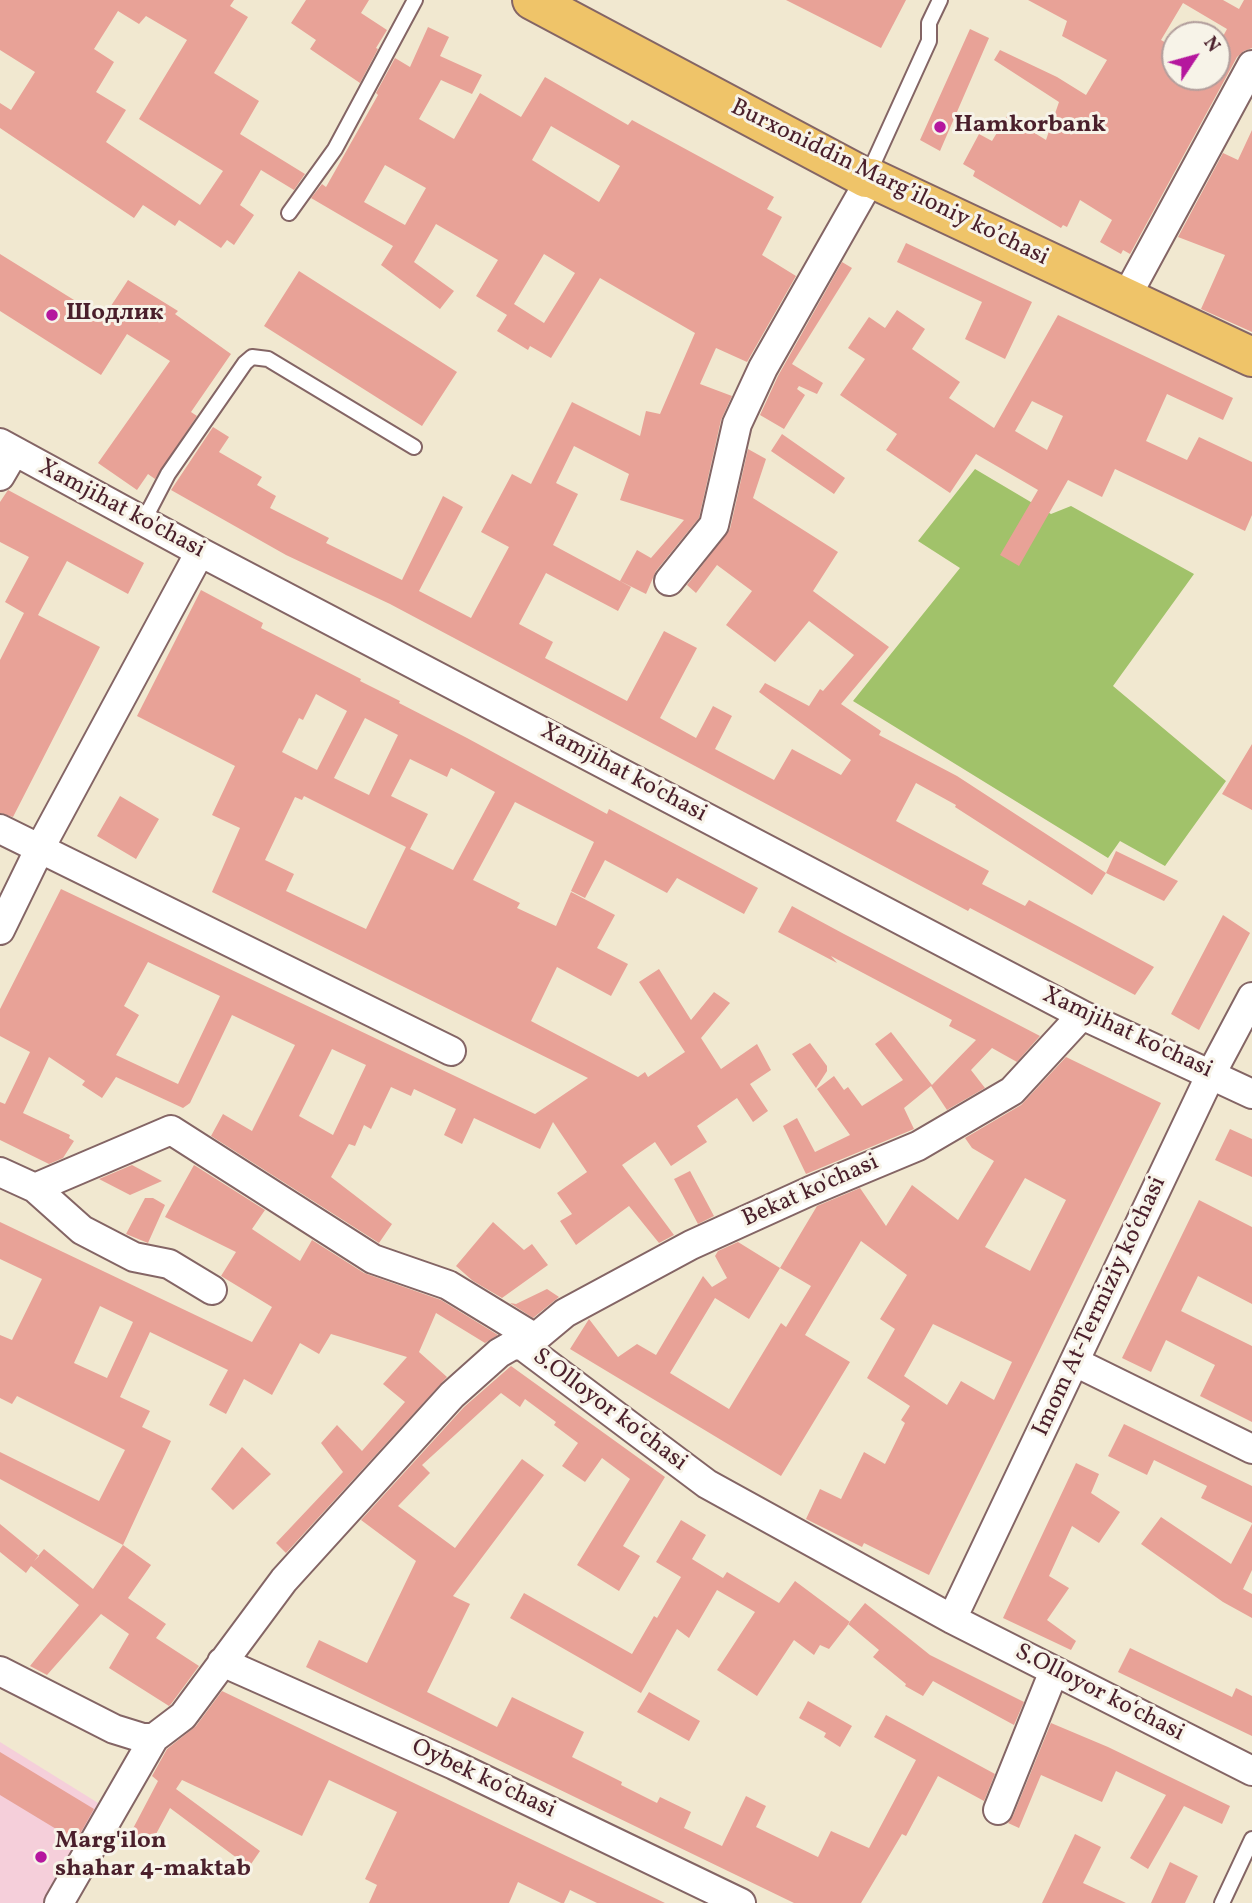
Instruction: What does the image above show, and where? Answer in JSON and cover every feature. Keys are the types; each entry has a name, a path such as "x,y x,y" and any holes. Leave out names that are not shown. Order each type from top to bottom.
{"main road":[{"name":"Burxoniddin Marg’iloniy ko’chasi","path":"532,0 869,178 1252,358"}],"street":[{"path":"1125,299 1252,65"},
{"path":"669,582 714,525 737,424 763,368 869,178"},
{"name":"Xamjihat ko'chasi","path":"5,457 143,522 1082,1015 1252,1094"},
{"path":"0,930 40,848 200,552"},
{"path":"0,829 451,1051"},
{"name":"Imom At-Termiziy koʻchasi","path":"953,1619 1211,1074 1252,997"},
{"name":"Bekat ko'chasi","path":"529,1342 565,1313 691,1245 918,1146 1012,1091 1082,1015"},
{"path":"35,1188 171,1130 373,1259 448,1285 529,1342"},
{"path":"0,1172 35,1188 82,1230 134,1257 169,1264 212,1290"},
{"name":"S.Olloyor koʻchasi","path":"154,1738 183,1716 284,1580 452,1395 499,1353 513,1345 529,1342 707,1484 953,1619 1252,1771"},
{"path":"1075,1362 1252,1449"},
{"name":"Oybek koʻchasi","path":"222,1662 454,1765 729,1900"},
{"path":"0,1671 114,1729 143,1738 154,1738 59,1903"},
{"path":"998,1810 1054,1671"}],"lane":[{"path":"289,214 335,149 415,0"},
{"path":"869,178 929,41 929,23 940,0"},
{"path":"143,522 168,474 252,356 268,359 414,447"},
{"path":"1222,1903 1252,1839"}],"shaded area":[{"name":"Marg'ilon shahar 4-maktab","path":"0,1742 111,1811 55,1903 0,1903"}],"green space":[{"path":"975,469 1051,514 1071,506 1194,574 1113,686 1226,781 1165,866 1120,841 1108,858 853,701 960,568 918,541"}],"building":[{"path":"0,0 234,0 230,6 248,17 214,73 259,101 240,134 305,174 294,190 261,170 240,205 254,215 234,245 227,240 221,248 179,220 175,226 143,205 134,218 0,128 0,103 11,110 35,72 0,50","holes":["118,11 139,24 146,16 187,40 139,119 223,171 200,205 106,142 126,110 96,92 114,62 94,49"]},
{"path":"306,0 369,0 361,13 387,30 360,83 310,49 316,40 291,23"},
{"path":"786,0 906,0 881,48"},
{"path":"1028,0 1223,0 1239,9 1244,0 1252,0 1252,48 1237,57 1231,68 1231,21 1213,21 1183,3 1172,21 1161,21 1161,91 1219,91 1130,254 1123,250 1121,254 1100,242 1112,220 1080,200 1067,227 1063,225 1061,228 973,176 975,171 963,164 979,134 992,141 1007,116 1046,140 1059,102 994,60 1000,50 1057,77 1086,95 1107,60 1062,36 1067,21"},
{"path":"428,27 449,37 440,56 482,75 472,94 441,80 419,119 454,139 480,93 521,117 545,77 628,125 632,120 774,197 767,209 782,217 762,255 796,276 747,362 716,348 700,384 732,396 721,420 699,518 656,571 646,594 620,581 637,550 651,558 684,520 620,500 629,474 574,446 556,483 578,494 553,545 631,587 618,611 546,573 519,624 553,642 545,658 627,701 664,631 697,648 660,718 696,738 713,706 732,716 715,749 774,780 792,749 841,775 851,760 759,692 765,683 809,706 820,689 823,691 854,655 809,621 775,662 726,625 752,591 717,565 696,593 687,585 730,529 748,449 766,459 753,498 838,552 813,591 889,647 841,704 881,731 879,735 957,776 1106,873 1092,895 955,807 956,805 916,783 896,821 989,871 982,884 1025,906 1029,900 1154,967 1135,995 970,908 968,911 390,604 286,555 171,490 213,427 229,437 219,452 262,477 257,485 276,496 270,508 329,538 326,543 402,580 443,496 463,507 419,591 471,618 509,547 481,532 512,474 531,484 572,402 640,436 646,411 660,414 695,333 600,278 551,358 530,346 528,350 497,331 507,315 476,296 498,260 436,224 414,262 454,291 440,309 381,265 393,246 311,198 322,184 326,187 378,95 376,93 395,58 410,67","holes":["551,126 620,166 599,202 532,160","385,165 426,188 405,225 364,202","544,254 575,273 544,323 514,304"]},
{"path":"970,29 989,38 940,151 920,140"},
{"path":"1252,130 1252,332 1201,309 1225,255 1178,237 1223,153 1238,160"},
{"path":"906,243 1032,302 1005,359 965,339 982,302 897,262"},
{"path":"0,254 103,318 128,280 178,311 175,314 231,354 191,412 197,416 155,479 148,474 137,490 98,463 170,361 127,334 101,375 0,311"},
{"path":"842,262 852,268 792,364 823,383 817,394 799,386 797,389 805,395 784,429 760,415 778,376"},
{"path":"299,271 457,372 422,426 264,326"},
{"path":"897,310 925,329 912,349 960,382 949,398 994,428 1058,315 1233,398 1223,420 1167,394 1146,441 1187,460 1199,437 1252,462 1252,515 1245,531 1115,469 1102,497 1068,480 1019,566 1000,555 1038,490 976,454 950,493 886,450 897,434 840,395 865,359 848,348 869,317 885,328","holes":["1032,401 1063,416 1047,450 1015,431"]},
{"path":"782,434 845,478 834,494 771,451"},
{"path":"8,490 144,563 128,594 67,561 38,615 100,647 13,817 0,813 0,660 24,613 5,602 29,557 0,542 0,502"},
{"path":"201,590 263,623 261,628 361,679 360,681 400,701 399,703 607,814 609,809 758,888 744,914 677,878 667,893 605,860 585,898 571,891 594,842 515,802 473,880 520,903 517,908 556,926 571,892 615,915 597,948 628,964 611,996 557,967 531,1021 638,1077 645,1072 648,1077 685,1052 639,982 659,969 691,1020 714,992 730,1003 701,1038 721,1069 757,1044 771,1070 750,1084 768,1111 753,1122 737,1098 697,1126 707,1142 671,1166 655,1142 622,1165 674,1235 659,1243 629,1206 576,1245 560,1221 572,1214 557,1193 587,1172 553,1122 540,1149 474,1118 462,1144 444,1135 456,1109 414,1089 411,1096 391,1087 371,1129 364,1125 355,1146 349,1144 331,1177 392,1224 379,1243 211,1136 223,1114 252,1131 295,1045 232,1015 190,1103 183,1108 116,1077 102,1098 82,1085 85,1081 49,1057 23,1113 70,1135 69,1138 74,1141 63,1158 49,1164 0,1140 0,1102 5,1104 30,1052 0,1036 0,1009 61,889 535,1114 588,1078 212,892 240,828 212,815 235,766 137,716","holes":["316,694 347,711 317,770 282,752 299,718 303,720","365,718 398,735 369,795 334,778","410,759 447,777 451,768 495,792 453,870 410,849 428,814 391,796","304,796 406,847 366,929 286,891 294,874 265,860 295,797 302,800","148,962 220,996 178,1084 116,1055 139,1015 124,1006","332,1049 366,1065 333,1135 299,1116"]},
{"path":"1252,744 1252,810 1222,794"},
{"path":"120,796 159,819 136,859 97,836"},
{"path":"1116,851 1178,881 1164,901 1106,873"},
{"path":"792,906 1040,1036 1017,1062 992,1048 971,1070 985,1088 947,1110 931,1086 904,1108 914,1129 806,1174 783,1126 797,1118 815,1152 850,1135 817,1089 834,1076 844,1090 848,1087 862,1106 903,1080 875,1044 891,1032 932,1085 976,1040 949,1026 952,1020 831,956 837,963 778,932"},
{"path":"1223,915 1250,933 1199,1030 1171,1014"},
{"path":"810,1043 827,1066 827,1071 816,1088 792,1054"},
{"path":"1066,1057 1161,1103 929,1575 864,1543 862,1547 806,1519 820,1489 841,1499 864,1452 885,1464 905,1423 901,1420 910,1406 867,1378 895,1329 880,1319 907,1275 861,1241 805,1335 850,1362 781,1476 570,1349 589,1319 618,1357 637,1344 656,1355 703,1276 712,1287 727,1278 715,1256 718,1251 738,1242 780,1268 817,1206 860,1188 886,1226 912,1185 958,1220 994,1161 972,1148 965,1138 1021,1105","holes":["1025,1178 1066,1200 1030,1271 985,1247","780,1268 811,1286 786,1327 781,1323 729,1409 670,1373 715,1298 749,1319","933,1324 1012,1362 994,1400 961,1381 947,1405 904,1376"]},
{"path":"1230,1129 1252,1139 1252,1177 1215,1160"},
{"path":"132,1165 162,1181 130,1195 99,1179"},
{"path":"194,1165 265,1210 252,1229 300,1261 312,1240 364,1273 441,1300 498,1335 485,1343 436,1313 419,1352 447,1377 286,1553 276,1543 343,1472 321,1443 337,1425 362,1451 405,1402 383,1384 407,1357 331,1334 319,1354 300,1343 272,1395 244,1379 226,1414 209,1405 228,1370 150,1332 120,1397 150,1411 142,1427 171,1441 123,1545 0,1479 0,1452 99,1501 125,1450 17,1396 12,1404 0,1398 0,1335 12,1340 42,1279 0,1259 0,1222 252,1342 272,1307 221,1276 236,1252 165,1217","holes":["100,1306 133,1322 107,1378 74,1363"]},
{"path":"690,1171 714,1216 698,1224 674,1179"},
{"path":"145,1198 153,1198 165,1205 148,1243 126,1234"},
{"path":"1199,1200 1252,1227 1252,1304 1198,1276 1181,1311 1252,1346 1252,1422 1200,1396 1215,1365 1166,1340 1151,1372 1122,1358"},
{"path":"493,1222 524,1250 532,1244 548,1265 502,1298 473,1281 456,1266"},
{"path":"547,1289 559,1297 533,1318 510,1303 516,1304"},
{"path":"511,1366 665,1477 623,1546 640,1556 619,1591 577,1565 630,1479 602,1458 585,1482 562,1466 578,1443 554,1425 556,1422 525,1399 520,1407 501,1393 422,1465 430,1473 398,1506 455,1548 522,1459 544,1475 453,1596 470,1604 427,1692 497,1727 512,1697 584,1732 572,1757 657,1803 660,1797 691,1812 684,1828 722,1846 746,1796 766,1806 756,1827 818,1857 831,1831 869,1848 916,1760 874,1737 886,1715 995,1774 984,1801 938,1776 906,1836 902,1834 861,1903 794,1903 306,1667 319,1640 367,1663 416,1561 361,1520 464,1407"},
{"path":"1124,1424 1252,1486 1252,1523 1201,1498 1207,1486 1154,1460 1147,1475 1108,1456"},
{"path":"242,1447 271,1474 233,1510 211,1489"},
{"path":"1076,1463 1099,1474 1091,1493 1120,1512 1099,1543 1072,1526 1049,1576 1069,1588 1047,1620 1076,1641 1071,1650 1003,1618"},
{"path":"1161,1517 1231,1564 1252,1524 1252,1570 1243,1589 1252,1594 1252,1618 1223,1602 1141,1544"},
{"path":"681,1520 706,1535 692,1559 723,1578 727,1572 779,1603 795,1581 850,1622 829,1649 820,1645 814,1655 794,1640 757,1696 717,1670 755,1612 717,1590 689,1638 677,1629 641,1693 510,1618 524,1593 632,1654 681,1577 656,1562"},
{"path":"0,1524 39,1556 44,1549 93,1589 123,1545 151,1565 128,1598 166,1624 156,1638 199,1666 169,1706 109,1668 129,1634 101,1614 47,1675 30,1666 79,1605 31,1566 26,1573 0,1552"},
{"path":"865,1603 930,1655 1024,1702 1014,1725 933,1681 923,1696 905,1686 906,1684 873,1657 879,1650 848,1624"},
{"path":"1130,1648 1232,1697 1236,1688 1252,1696 1252,1736 1118,1672"},
{"path":"222,1691 665,1903 597,1903 570,1890 564,1903 561,1903 518,1882 509,1903 369,1903 377,1885 365,1879 397,1812 329,1780 302,1836 182,1780 176,1789 260,1851 249,1867 170,1808 148,1849 128,1838 158,1781 152,1776 167,1749 196,1726"},
{"path":"649,1692 700,1721 689,1741 637,1712"},
{"path":"808,1701 852,1726 840,1747 824,1737 826,1733 799,1718"},
{"path":"1051,1723 1108,1747 1230,1806 1222,1824 1184,1806 1148,1869 1130,1858 1166,1795 1116,1771 1102,1802 1041,1775 1019,1828 1008,1823"},
{"path":"0,1752 94,1809 76,1841 0,1795"},
{"path":"1075,1834 1101,1847 1083,1883 1126,1903 1042,1903"},
{"path":"1170,1862 1198,1876 1185,1903 1151,1903"}],"place":[{"name":"Hamkorbank","path":"940,127"},
{"name":"Шодлик","path":"52,315"},
{"name":"Marg'ilon shahar 4-maktab","path":"41,1857"}]}
